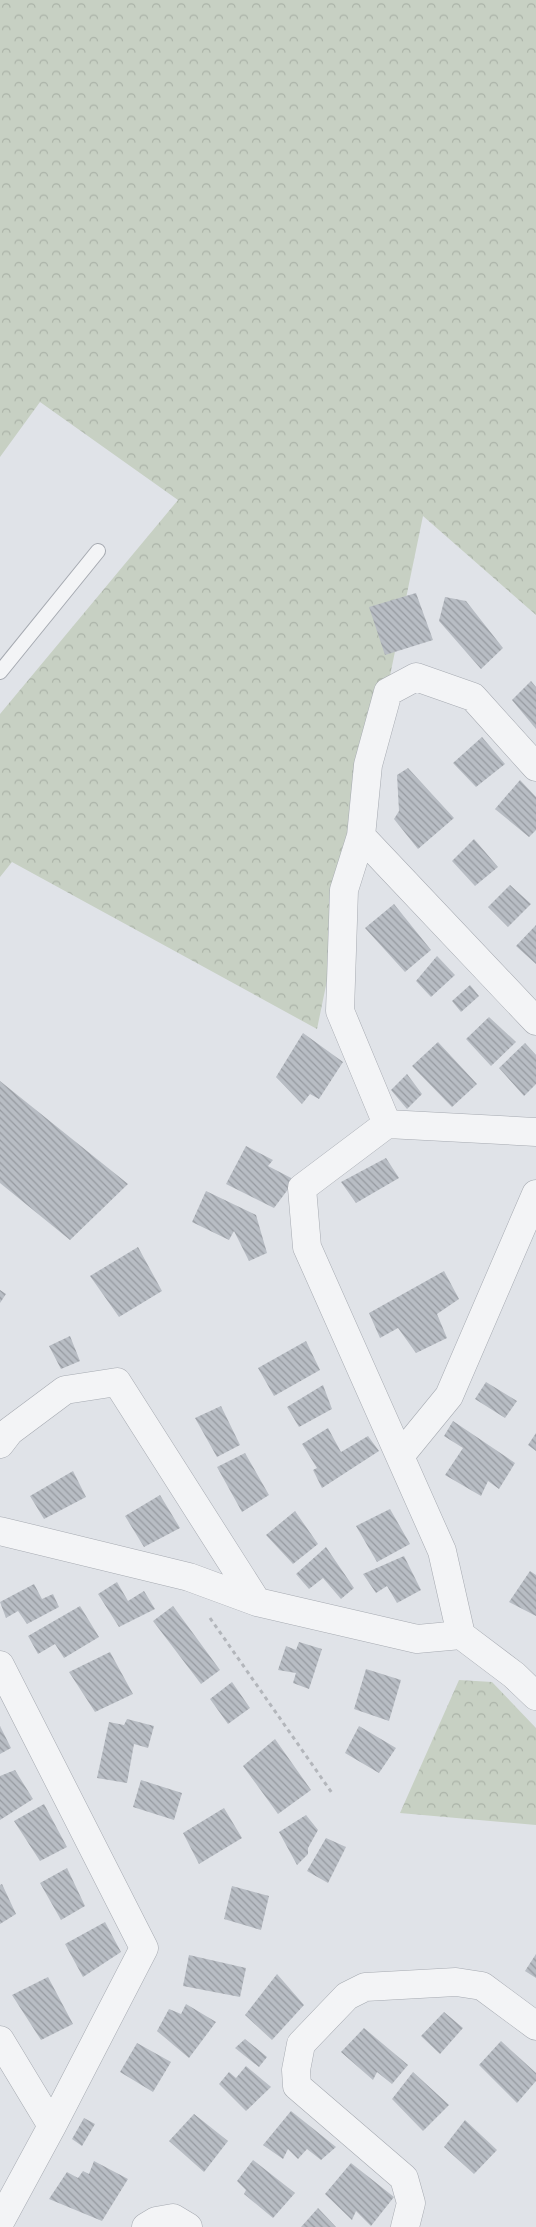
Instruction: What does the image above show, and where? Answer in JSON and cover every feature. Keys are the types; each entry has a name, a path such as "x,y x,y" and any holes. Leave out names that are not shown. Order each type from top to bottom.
{"street":[{"path":"387,1124 340,1011 344,890 361,836 368,765 388,692 416,677 473,697 536,767"},
{"path":"361,836 536,1021"},
{"path":"536,1132 387,1124 302,1188 307,1247 442,1551 461,1634 514,1674 536,1696"},
{"path":"400,1456 449,1396 536,1194"},
{"path":"0,1444 10,1431 66,1390 117,1382 257,1602"},
{"path":"0,1530 189,1577 257,1602 417,1639 461,1634"},
{"path":"0,1665 144,1948 0,2222"},
{"path":"405,2227 411,2203 404,2178 297,2086 296,2070 301,2044 348,1996 365,1987 456,1982 482,1986 536,2026"},
{"path":"0,2040 52,2126"},
{"path":"146,2227 156,2221 173,2218 188,2227"}],"lane":[{"path":"0,672 98,551"}],"path":[{"path":"189,1577 205,1611 332,1794"}],"green space":[{"path":"0,0 536,0 536,615 423,516 317,1029 12,862 0,877 0,714 178,500 40,402 0,457"},
{"path":"459,1680 492,1682 536,1728 536,1825 400,1813"}],"building":[{"path":"416,593 433,640 385,655 369,607"},
{"path":"445,597 466,601 503,648 481,669 439,621"},
{"path":"531,681 536,687 536,729 512,700"},
{"path":"482,737 505,764 476,787 453,763"},
{"path":"408,768 454,818 418,849 394,819 399,811 397,775"},
{"path":"520,780 536,797 536,830 529,837 495,809"},
{"path":"474,839 498,867 475,886 452,861"},
{"path":"510,885 531,904 508,927 488,907"},
{"path":"394,904 431,950 405,972 365,928"},
{"path":"536,925 536,964 516,946"},
{"path":"437,956 455,975 431,997 416,981"},
{"path":"470,985 479,996 461,1012 452,1001"},
{"path":"489,1017 516,1042 491,1066 466,1039"},
{"path":"303,1033 343,1062 319,1099 310,1094 302,1104 276,1077"},
{"path":"438,1042 477,1084 452,1107 412,1066"},
{"path":"525,1043 536,1055 536,1084 524,1096 499,1068"},
{"path":"407,1074 422,1094 407,1109 391,1090"},
{"path":"0,1081 128,1184 70,1240 0,1183"},
{"path":"246,1146 273,1160 268,1166 295,1180 274,1208 226,1184"},
{"path":"386,1158 399,1178 356,1203 341,1182"},
{"path":"206,1191 256,1215 267,1253 249,1261 234,1231 229,1240 192,1222"},
{"path":"138,1247 162,1291 119,1317 90,1276"},
{"path":"444,1271 459,1299 437,1314 447,1338 416,1353 398,1328 380,1338 369,1313"},
{"path":"0,1290 6,1294 0,1303"},
{"path":"70,1336 80,1361 61,1369 49,1346"},
{"path":"306,1341 320,1370 274,1396 258,1368"},
{"path":"486,1382 517,1401 505,1418 475,1399"},
{"path":"323,1385 332,1409 299,1427 287,1407"},
{"path":"221,1406 240,1445 217,1457 195,1418"},
{"path":"453,1421 515,1463 499,1489 488,1481 481,1496 445,1475 463,1448 444,1436"},
{"path":"328,1428 341,1452 368,1436 379,1451 322,1488 313,1470 317,1468 302,1444"},
{"path":"536,1433 536,1451 528,1445"},
{"path":"245,1453 269,1495 242,1512 217,1467"},
{"path":"73,1471 86,1497 44,1519 30,1496"},
{"path":"160,1495 180,1528 144,1547 125,1516"},
{"path":"390,1509 410,1544 377,1562 356,1526"},
{"path":"295,1511 318,1544 293,1564 266,1535"},
{"path":"326,1547 354,1588 341,1599 323,1578 309,1589 296,1574"},
{"path":"404,1556 421,1590 397,1603 387,1586 376,1593 363,1574"},
{"path":"530,1571 536,1575 536,1616 509,1602"},
{"path":"117,1582 128,1601 144,1591 155,1609 119,1627 98,1594"},
{"path":"34,1584 42,1599 53,1594 59,1607 27,1624 18,1611 6,1618 0,1602"},
{"path":"80,1606 99,1637 64,1658 55,1644 38,1654 28,1636"},
{"path":"173,1606 220,1670 201,1684 153,1621"},
{"path":"299,1642 322,1649 309,1689 293,1683 296,1673 278,1670 286,1646 296,1650"},
{"path":"110,1652 133,1694 95,1712 69,1672"},
{"path":"366,1669 401,1680 389,1721 354,1709"},
{"path":"232,1682 250,1708 228,1724 210,1699"},
{"path":"127,1719 154,1726 148,1748 134,1744 127,1783 97,1778 109,1722 124,1725"},
{"path":"0,1726 11,1748 0,1754"},
{"path":"359,1726 396,1748 379,1773 345,1753"},
{"path":"275,1739 311,1790 278,1814 243,1766"},
{"path":"15,1770 33,1799 0,1820 0,1776"},
{"path":"141,1780 182,1793 174,1820 133,1807"},
{"path":"44,1804 67,1847 40,1861 14,1821"},
{"path":"224,1808 242,1838 199,1864 183,1833"},
{"path":"306,1815 318,1830 308,1848 308,1854 297,1865 279,1832"},
{"path":"326,1838 346,1847 328,1883 307,1871"},
{"path":"67,1868 85,1906 61,1920 40,1883"},
{"path":"2,1884 16,1914 0,1924 0,1885"},
{"path":"232,1886 269,1896 261,1930 224,1919"},
{"path":"105,1922 121,1952 83,1977 65,1944"},
{"path":"536,1954 536,1978 525,1971"},
{"path":"189,1955 246,1968 240,1997 183,1986"},
{"path":"277,1974 304,2005 272,2040 245,2015"},
{"path":"48,1977 73,2024 41,2040 12,1995"},
{"path":"186,2004 216,2022 189,2058 157,2031 169,2009 181,2014"},
{"path":"444,2012 463,2028 440,2054 421,2036"},
{"path":"364,2028 408,2065 392,2084 377,2072 373,2080 341,2052"},
{"path":"245,2039 267,2057 259,2067 235,2048"},
{"path":"501,2041 536,2073 536,2081 517,2103 479,2065"},
{"path":"137,2043 171,2062 153,2092 120,2072"},
{"path":"246,2066 271,2087 246,2111 219,2084 229,2072 236,2078"},
{"path":"413,2072 449,2105 423,2131 392,2099"},
{"path":"291,2111 336,2147 321,2160 307,2149 298,2159 288,2149 283,2159 263,2145"},
{"path":"194,2114 228,2141 204,2172 169,2141"},
{"path":"84,2118 95,2124 82,2146 72,2139"},
{"path":"465,2120 497,2150 474,2174 444,2147"},
{"path":"253,2160 295,2193 273,2218 244,2194 246,2190 237,2181"},
{"path":"94,2161 128,2179 102,2221 49,2199 67,2172 78,2178 83,2171 89,2174"},
{"path":"351,2163 394,2197 371,2226 356,2211 352,2220 325,2194"},
{"path":"318,2208 336,2227 301,2227"}]}
